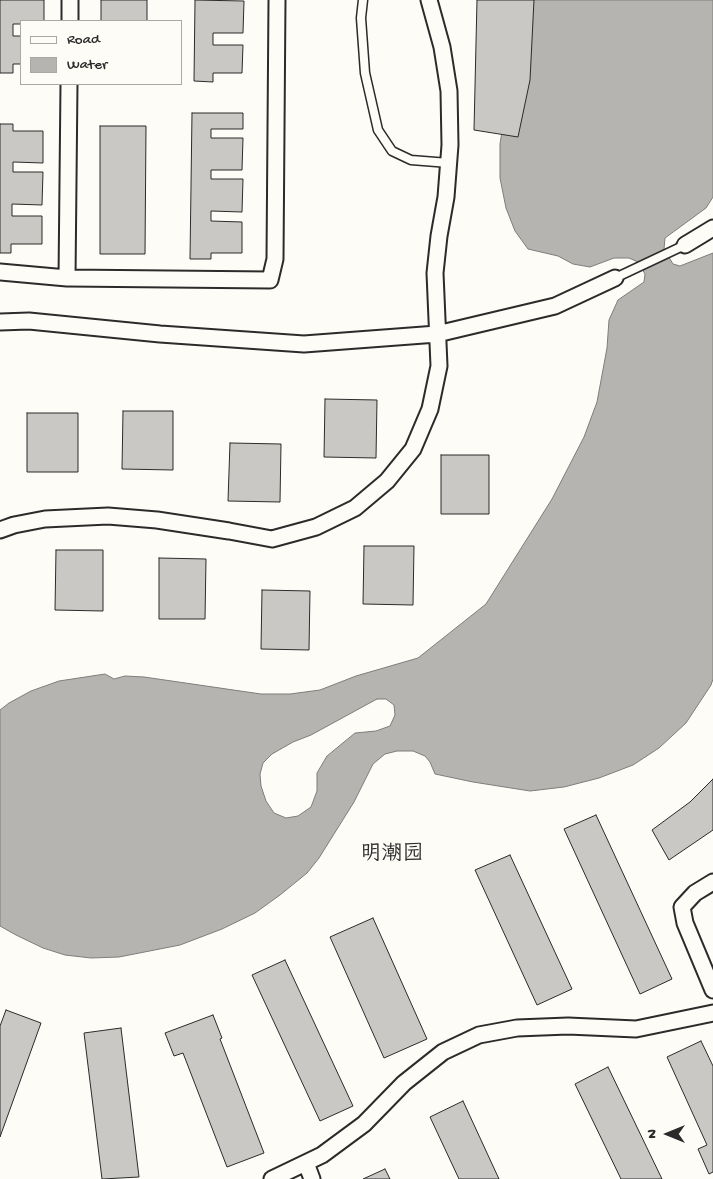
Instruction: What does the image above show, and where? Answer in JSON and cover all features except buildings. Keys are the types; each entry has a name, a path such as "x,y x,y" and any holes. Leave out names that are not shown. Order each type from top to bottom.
{"street":[{"path":"70,0 70,20"},
{"path":"0,272 67,278 270,280 275,259 277,0"},
{"path":"0,530 14,525 45,519 108,516 157,520 272,539 316,528 355,508 387,481 413,449 430,409 439,366 435,273 446,196 448,163 448,91 442,47 429,0"},
{"path":"67,278 69,85"},
{"path":"685,245 713,228"},
{"path":"0,322 29,321 160,334 304,344 437,334 555,306 615,278"},
{"path":"713,882 695,893 682,907 685,924 713,990"},
{"path":"272,1179 322,1155 364,1124 404,1083 443,1052 479,1035 517,1028 568,1026 636,1029 713,1013"},
{"path":"306,1163 312,1179"}],"lane":[{"path":"363,0 360,18 365,73 378,130 392,151 411,160 448,163"},
{"path":"615,278 685,245"}],"water":[{"path":"523,0 713,0 713,197 706,208 665,238 664,249 673,264 680,266 713,253 713,679 711,685 686,723 659,748 633,765 599,778 564,787 530,791 473,782 435,774 425,756 413,751 397,751 385,754 373,764 354,802 319,858 307,873 255,913 222,929 180,945 119,957 91,958 65,955 43,948 0,926 0,710 9,703 31,691 59,681 105,674 114,679 125,676 144,677 261,694 290,694 320,690 356,676 418,658 486,604 552,499 584,437 597,402 607,348 609,320 618,300 644,282 645,274 638,262 629,258 614,258 590,267 573,264 558,256 528,249 515,231 506,208 500,178 500,144","holes":["377,699 386,699 394,705 395,715 390,726 376,731 355,733 327,756 317,773 317,791 311,807 298,816 286,818 274,813 266,801 261,786 260,774 263,763 272,754 293,742 311,735"]}],"district":[{"name":"明潮园","path":"392,856"}]}
